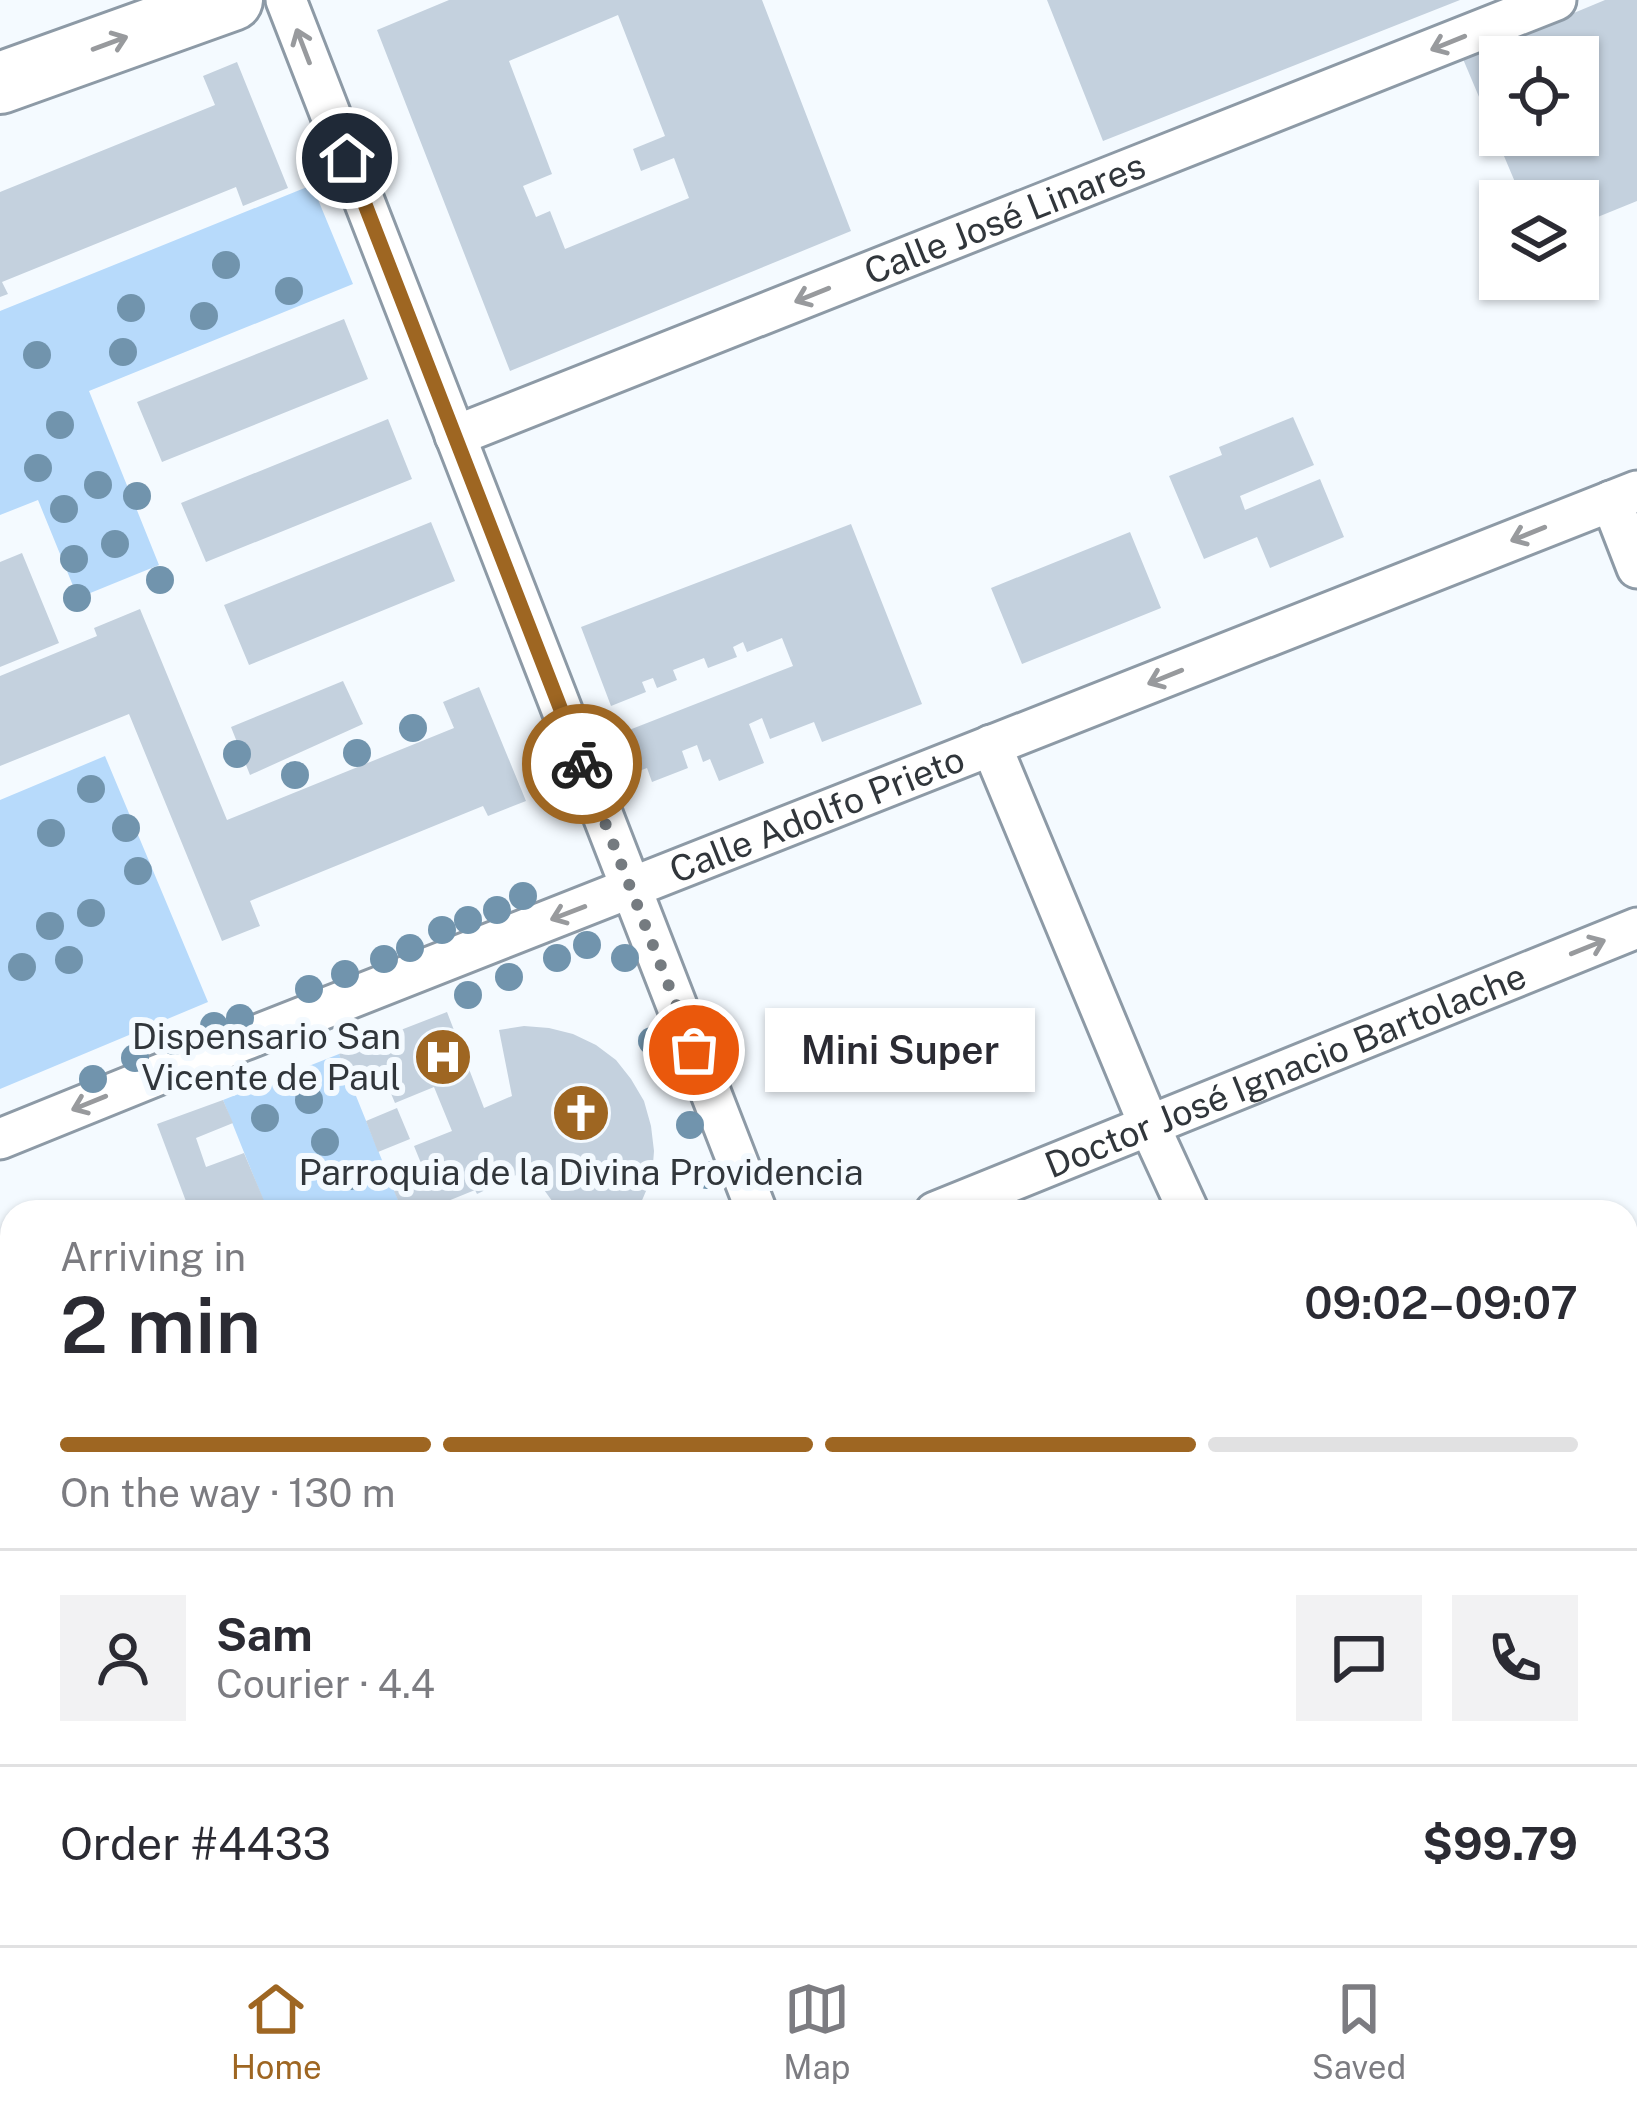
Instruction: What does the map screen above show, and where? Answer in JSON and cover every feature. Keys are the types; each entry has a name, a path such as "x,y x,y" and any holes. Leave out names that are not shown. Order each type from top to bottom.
{"main road":[{"path":"0,82 232,0"}],"street":[{"path":"286,0 752,1200"},
{"name":"Calle José Linares","path":"455,436 1556,0"},
{"path":"1624,496 1637,568"},
{"name":"Calle Adolfo Prieto","path":"0,1139 1624,496"},
{"path":"992,745 1183,1200"},
{"name":"Doctor José Ignacio Bartolache","path":"965,1200 1637,928"}],"shaded area":[{"path":"312,185 353,284 89,391 159,565 78,598 38,500 0,515 0,311"},
{"path":"105,756 208,1002 0,1089 0,800"},
{"path":"339,1054 398,1200 263,1200 223,1100"}],"building":[{"path":"449,0 762,0 851,231 510,371 377,30","holes":["618,15 665,136 633,149 641,171 674,158 689,198 565,249 550,211 536,217 523,186 552,174 509,61"]},
{"path":"1047,0 1460,0 1103,141"},
{"path":"1605,0 1637,0 1637,201 1599,216 1599,180 1514,180 1504,156 1599,156 1599,36 1518,36"},
{"path":"1479,52 1479,97 1463,59"},
{"path":"237,62 288,188 243,206 236,187 2,282 8,294 0,297 0,192 215,105 203,76"},
{"path":"344,319 368,379 162,462 137,402"},
{"path":"1293,417 1314,465 1240,496 1245,510 1320,479 1344,537 1270,568 1257,537 1204,559 1169,476 1222,455 1219,447"},
{"path":"388,419 412,479 206,562 181,503"},
{"path":"431,522 455,581 249,665 224,605"},
{"path":"851,524 922,704 822,742 814,722 770,739 762,718 749,724 764,763 719,781 710,759 703,762 697,745 682,751 688,768 652,782 647,768 639,771 624,732 793,666 782,638 747,652 743,642 733,647 737,657 708,668 704,658 673,670 677,680 657,688 653,678 642,682 646,692 611,706 581,627"},
{"path":"1130,532 1161,608 1022,664 991,588"},
{"path":"22,553 59,643 0,667 0,562"},
{"path":"140,609 227,820 454,728 443,702 479,687 526,801 488,816 483,806 250,901 260,926 222,941 129,714 0,766 0,676 97,636 94,628"},
{"path":"343,681 363,724 250,775 231,727"},
{"path":"447,1012 484,1108 512,1096 499,1030 549,1028 596,1045 616,1060 644,1101 654,1151 652,1177 642,1200 551,1200 529,1169 477,1194 475,1190 450,1200 398,1200 394,1191 427,1178 414,1146 452,1131 434,1087 395,1103 381,1070 349,1083 339,1054"},
{"path":"223,1100 233,1123 196,1138 206,1167 244,1153 264,1200 186,1200 157,1124"},
{"path":"397,1108 410,1139 378,1152 366,1121"}],"way so far":[{"path":"582,764 694,1050"}],"place":[{"name":"Mini Super","path":"694,1050"},
{"name":"Dispensario San Vicente de Paul","path":"443,1057"},
{"name":"Parroquia de la Divina Providencia","path":"581,1113"}],"route":[{"path":"347,158 582,764"}]}
